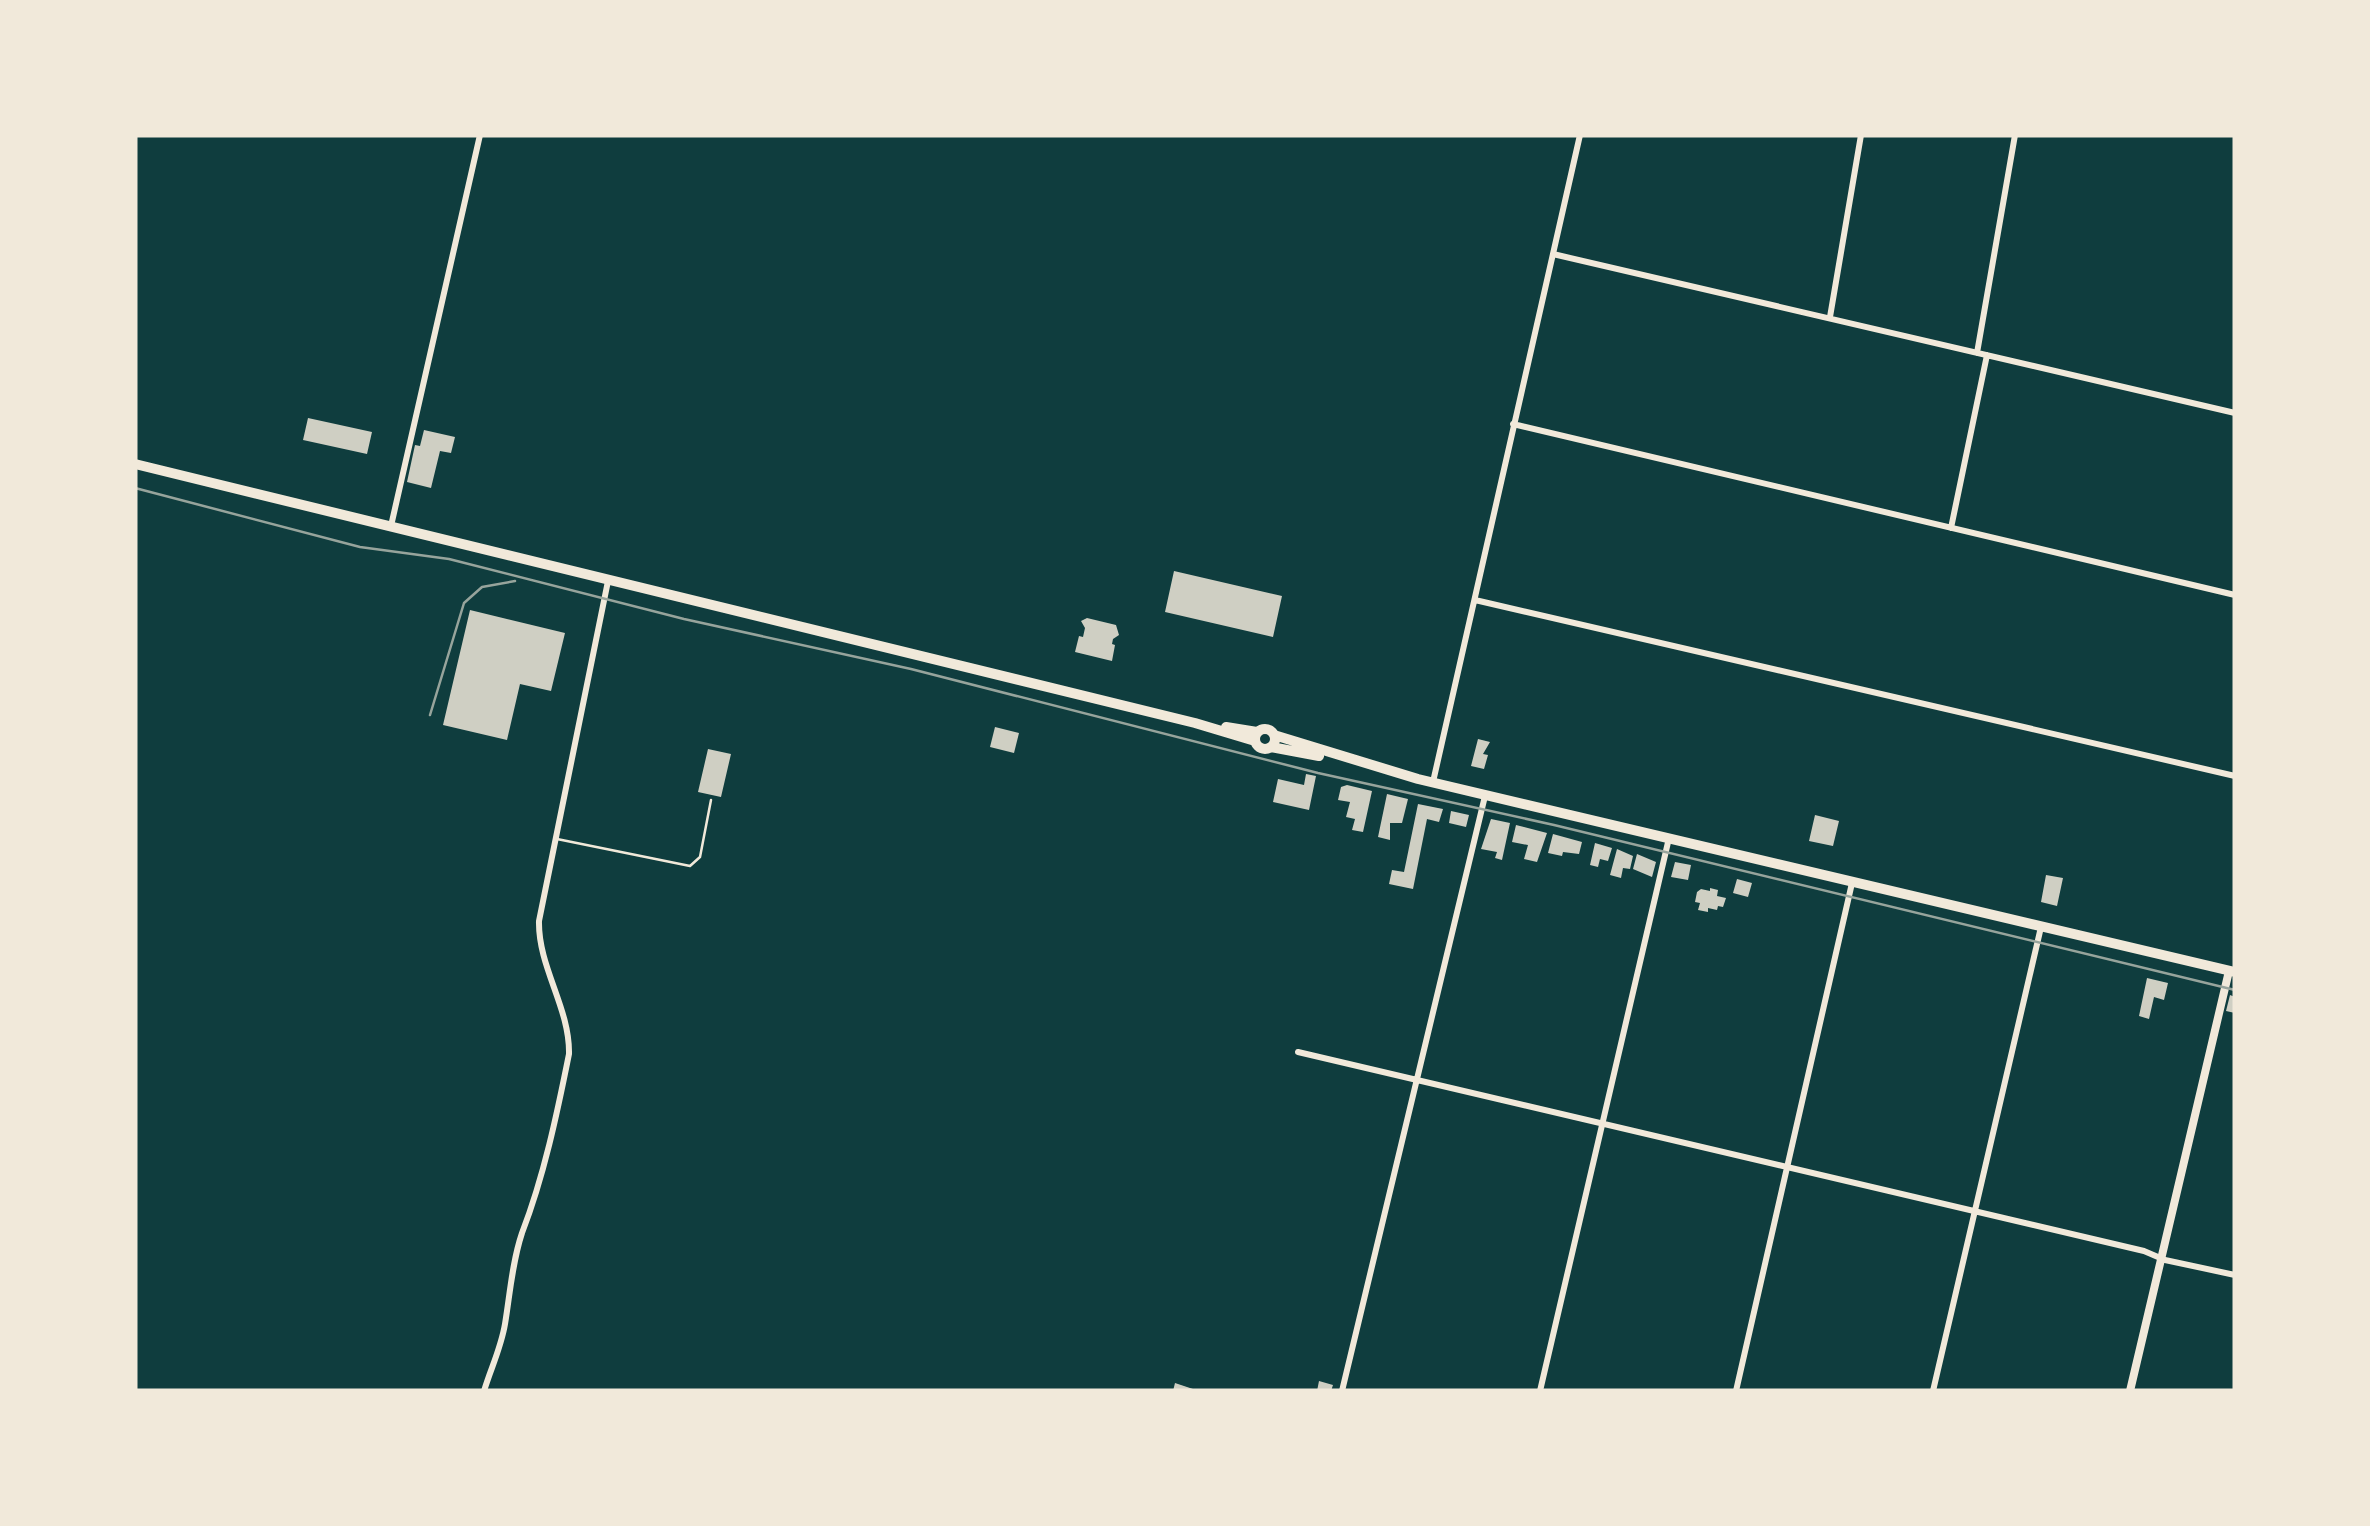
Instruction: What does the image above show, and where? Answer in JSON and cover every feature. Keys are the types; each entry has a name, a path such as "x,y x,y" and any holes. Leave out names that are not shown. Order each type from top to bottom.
{"main road":[{"path":"135,464 1195,723 1256,736 1267,729 1272,741"},
{"path":"1256,736 1261,749 1272,741"},
{"path":"1272,741 2232,971"}],"street":[{"path":"391,528 480,135"},
{"path":"1433,782 1580,135"},
{"path":"1830,317 1861,135"},
{"path":"1977,352 2015,135"},
{"path":"1553,254 2235,413"},
{"path":"1951,528 1987,355"},
{"path":"1514,424 2235,595"},
{"path":"484,1391 499,1350 506,1298 522,1233 536,1201 570,1054 570,1034 539,929 608,581"},
{"path":"1474,600 2235,776"},
{"path":"1342,1391 1486,795"},
{"path":"1540,1391 1669,838"},
{"path":"1736,1391 1852,883"},
{"path":"1933,1391 2041,927"},
{"path":"2130,1391 2232,971"},
{"path":"1298,1052 2144,1251 2235,1276"}],"lane":[{"path":"555,838 690,866 700,857 711,800"}],"building":[{"path":"308,418 372,432 367,454 303,440"},
{"path":"424,430 455,437 451,453 440,451 431,488 407,482 415,445 420,446"},
{"path":"1174,571 1282,596 1273,637 1165,612"},
{"path":"470,610 565,633 551,691 520,684 507,740 443,725"},
{"path":"1087,618 1116,625 1119,635 1113,639 1112,661 1075,652 1085,628 1081,621"},
{"path":"995,727 1019,733 1014,753 990,747"},
{"path":"1478,739 1490,742 1483,754 1488,755 1484,769 1471,766"},
{"path":"708,749 731,754 721,797 698,792"},
{"path":"1306,774 1316,776 1309,810 1273,802 1278,779 1304,785"},
{"path":"1341,787 1372,791 1363,832 1352,830 1355,819 1346,817 1350,802 1338,800"},
{"path":"1387,794 1408,799 1402,823 1390,823 1390,840 1378,837"},
{"path":"1418,804 1443,809 1439,822 1427,819 1413,889 1389,884 1392,870 1404,872"},
{"path":"1451,811 1469,815 1466,827 1449,823"},
{"path":"1815,815 1839,821 1833,846 1809,841"},
{"path":"1491,819 1510,823 1502,860 1495,858 1497,852 1481,849"},
{"path":"1516,825 1547,833 1537,862 1524,859 1528,845 1512,842"},
{"path":"1553,834 1582,842 1579,854 1548,853"},
{"path":"1595,843 1612,848 1608,861 1600,859 1598,867 1590,865"},
{"path":"1617,849 1633,856 1630,869 1623,868 1621,878 1610,875"},
{"path":"1637,854 1656,862 1652,877 1633,869"},
{"path":"1675,862 1691,865 1688,880 1671,877"},
{"path":"2046,875 2063,878 2057,906 2041,902"},
{"path":"1737,879 1752,883 1748,897 1733,893"},
{"path":"1718,890 1717,896 1726,898 1723,907 1708,908 1708,912 1698,910 1697,892"},
{"path":"2147,978 2168,983 2164,1000 2154,997 2149,1019 2139,1016"},
{"path":"2230,995 2235,997 2235,1013 2226,1011"},
{"path":"1319,1381 1333,1385 1331,1391 1317,1391"},
{"path":"1175,1383 1196,1390 1196,1391 1173,1391"}],"tram line":[{"path":"135,488 360,547 449,559 684,619 911,669 1318,773 1554,825 2235,990"},
{"path":"430,715 464,603 482,587 515,581"}]}
